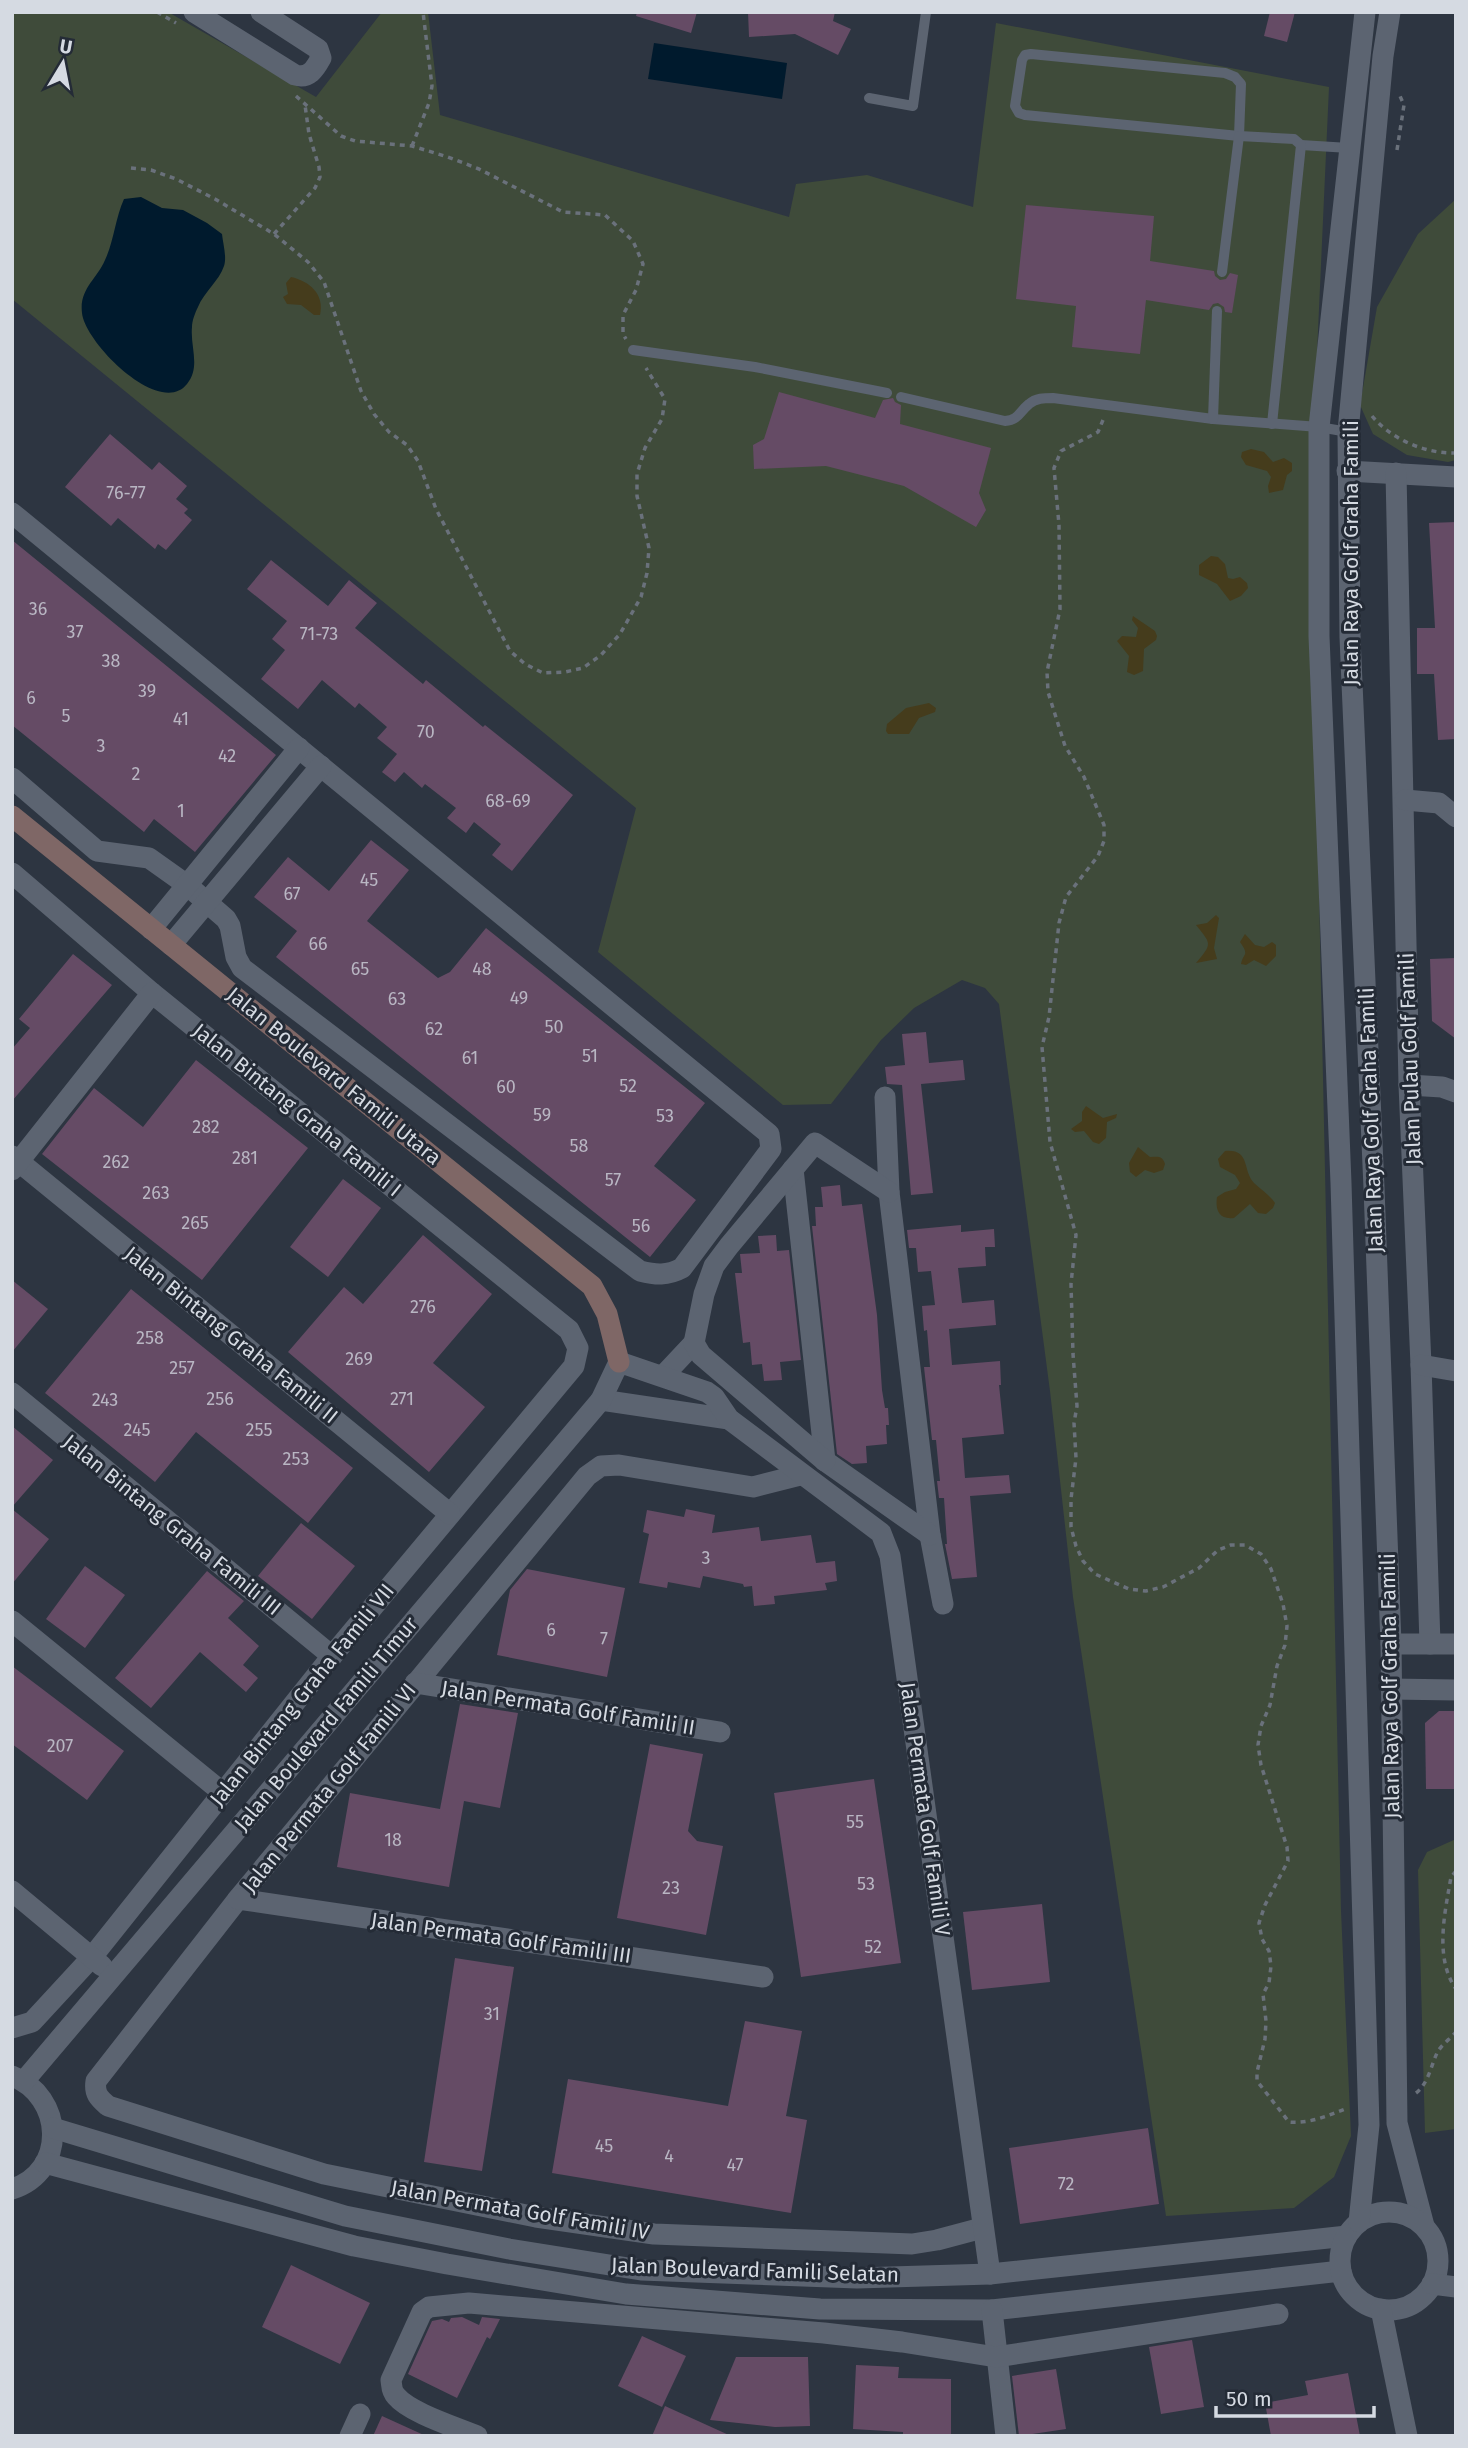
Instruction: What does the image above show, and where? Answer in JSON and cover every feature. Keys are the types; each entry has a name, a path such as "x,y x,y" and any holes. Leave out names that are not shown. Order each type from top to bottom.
{"street":[{"path":"187,19 295,75 306,76 314,71 321,58 318,49 261,12"},
{"name":"Jalan Raya Golf Graha Famili","path":"1353,2229 1368,2125 1340,1183 1319,636 1319,427 1365,12"},
{"name":"Jalan Raya Golf Graha Famili","path":"1391,12 1383,56 1348,432 1347,471 1350,637 1391,1644 1397,2123 1424,2226"},
{"path":"1350,138 1375,141"},
{"path":"1347,471 1456,477"},
{"name":"Jalan Pulau Golf Famili","path":"1396,473 1409,1085 1430,1644"},
{"path":"12,513 769,1134 771,1150 682,1268 673,1273 656,1276 640,1271 264,985 238,962 226,919 187,885 149,858 97,851 12,778"},
{"path":"1319,636 1350,637"},
{"path":"151,929 299,748"},
{"path":"172,945 321,766"},
{"path":"1405,800 1439,803 1456,817"},
{"name":"Jalan Boulevard Famili Utara","path":"12,816 592,1286 607,1314 619,1362"},
{"name":"Jalan Bintang Graha Famili I","path":"12,873 152,993 569,1329 578,1348"},
{"path":"14,1162 152,993"},
{"path":"1409,1085 1442,1087 1456,1092"},
{"path":"886,1097 889,1192 930,1535 943,1604"},
{"path":"663,1377 694,1343 704,1294 715,1266 815,1143 889,1192"},
{"name":"Jalan Bintang Graha Famili II","path":"14,1162 450,1514"},
{"path":"793,1169 825,1461"},
{"path":"694,1343 714,1368 825,1461 930,1535"},
{"name":"Jalan Bintang Graha Famili VII","path":"12,2028 32,2021 92,1957 332,1656 574,1366 578,1348"},
{"name":"Jalan Permata Golf Famili V","path":"619,1362 707,1392 714,1397 729,1419 881,1534 890,1556 990,2274"},
{"name":"Jalan Boulevard Famili Timur","path":"18,2078 114,1975 601,1400 619,1362"},
{"path":"1421,1365 1456,1371"},
{"name":"Jalan Bintang Graha Famili III","path":"12,1393 332,1656"},
{"name":"Jalan Permata Golf Famili V","path":"601,1400 729,1419"},
{"name":"Jalan Permata Golf Famili VI","path":"108,2106 96,2094 96,2081 238,1899 587,1476 601,1466 619,1465 753,1487 800,1475"},
{"path":"12,1620 222,1792"},
{"path":"1391,1644 1456,1644"},
{"name":"Jalan Permata Golf Famili II","path":"415,1683 720,1732"},
{"path":"1391,1689 1456,1689"},
{"path":"12,1891 114,1975"},
{"name":"Jalan Permata Golf Famili III","path":"238,1899 763,1977"},
{"path":"12,2189 24,2185 45,2163 52,2146 53,2128 44,2101 18,2078"},
{"name":"Jalan Permata Golf Famili IV","path":"108,2106 324,2174 536,2217 654,2234 912,2244 982,2228"},
{"name":"Jalan Boulevard Famili Selatan","path":"53,2128 345,2216 522,2251 641,2270 857,2278 990,2274 1353,2229"},
{"name":"Jalan Boulevard Famili Selatan","path":"45,2163 354,2246 626,2294 820,2309 992,2310 1341,2271"},
{"path":"1399,2213 1424,2226 1447,2258 1423,2296 1410,2305 1381,2309 1355,2296 1346,2285 1341,2271 1340,2259 1353,2229 1371,2215 1399,2213"},
{"path":"1432,2284 1456,2287"},
{"path":"477,2436 416,2410 397,2398 392,2390 391,2380 422,2312 429,2308 469,2303 824,2333 996,2357 1278,2314"},
{"path":"1381,2309 1407,2436"},
{"path":"992,2310 1006,2436"},
{"path":"350,2436 360,2414"}],"lane":[{"path":"869,98 913,106 926,12"},
{"path":"1222,272 1240,136 1241,83 1225,73 1025,55 1015,106 1019,113 1025,115 1240,136 1294,139 1301,145 1350,138"},
{"path":"1272,425 1301,145"},
{"path":"1213,419 1217,311"},
{"path":"634,349 755,367 887,393"},
{"path":"901,397 1005,421 1013,421 1028,405 1040,399 1053,398 1213,419 1319,427 1348,432"}],"path":[{"path":"157,12 187,19"},
{"path":"412,146 429,103 432,86 423,12"},
{"path":"1396,158 1404,105 1399,93"},
{"path":"131,168 152,170 215,199 274,234 308,262 324,282 361,391 374,414 389,432 407,444 418,461 436,509 510,651 525,664 543,673 583,668 620,634 641,597 647,573 649,548 637,496 637,474 645,448 662,419 664,399 623,334 623,315 636,290 643,264 633,241 605,215 563,212 479,169 412,146 355,141 341,136 295,95"},
{"path":"274,234 315,188 320,177 309,134 305,103"},
{"path":"1456,323 1456,343"},
{"path":"1373,403 1371,417 1408,443 1430,452 1456,453"},
{"path":"1109,405 1098,432 1061,451 1054,468 1059,525 1060,609 1047,672 1048,692 1065,746 1084,777 1104,825 1104,841 1098,856 1066,897 1059,923 1049,1017 1042,1046 1050,1142 1076,1235 1071,1284 1077,1406 1074,1423 1076,1458 1070,1499 1071,1527 1083,1561 1095,1574 1129,1589 1146,1591 1163,1587 1199,1568 1218,1550 1231,1545 1245,1545 1261,1554 1271,1569 1287,1626 1285,1645 1277,1666 1270,1705 1261,1726 1258,1745 1261,1765 1287,1847 1288,1861 1265,1905 1259,1923 1262,1939 1269,1951 1271,1966 1269,1983 1263,1994 1265,2039 1257,2071 1258,2081 1289,2122 1321,2119 1350,2107 1367,2104"},
{"path":"1456,1871 1451,1877 1443,1935 1447,1969 1456,1989"},
{"path":"1396,2100 1407,2099 1420,2091 1438,2050 1456,2032"}],"green space":[{"path":"12,12 168,12 316,97 382,12 428,12 440,115 789,217 796,184 867,175 973,207 996,23 1329,87 1314,420 1313,616 1341,1911 1351,2136 1334,2177 1294,2208 1166,2216 1073,1597 1050,1391 999,1004 985,988 962,980 914,1008 881,1040 831,1104 783,1105 598,952 636,808 12,299"},
{"path":"1456,199 1456,460 1448,462 1407,455 1373,434 1360,405 1377,307 1418,234"},
{"path":"1456,1839 1456,2129 1425,2133 1418,1870 1427,1852"}],"sand":[{"path":"291,277 309,285 318,295 320,315 314,315 301,305 287,304 283,297 288,294 286,283"},
{"path":"1251,449 1264,452 1273,462 1284,458 1292,463 1292,471 1287,475 1283,490 1269,493 1271,477 1267,471 1246,465 1241,457 1242,452"},
{"path":"1211,556 1218,557 1225,564 1228,578 1240,577 1247,583 1248,588 1241,596 1230,601 1217,584 1199,575 1199,565"},
{"path":"1133,616 1155,631 1157,636 1156,640 1144,649 1143,671 1134,675 1127,672 1129,656 1117,641 1122,636 1136,637 1138,628 1132,620"},
{"path":"929,703 936,708 935,712 919,718 909,734 888,734 887,724 906,708"},
{"path":"1216,915 1219,918 1214,948 1217,959 1196,963 1208,944 1196,925 1207,923"},
{"path":"1245,934 1255,945 1264,947 1272,942 1276,945 1276,956 1266,966 1254,960 1246,965 1241,964 1245,952 1240,942"},
{"path":"1086,1106 1103,1118 1117,1114 1116,1118 1107,1122 1106,1138 1099,1144 1093,1142 1084,1131 1075,1132 1071,1129 1082,1121 1082,1112"},
{"path":"1138,1147 1150,1157 1163,1159 1163,1170 1154,1173 1145,1170 1136,1177 1130,1172 1129,1163"},
{"path":"1225,1151 1239,1153 1245,1161 1250,1178 1275,1203 1266,1214 1258,1213 1250,1204 1234,1218 1219,1213 1217,1197 1236,1189 1240,1183 1235,1175 1220,1167 1218,1159"}],"water":[{"path":"654,43 787,63 782,99 648,79"},
{"path":"141,197 162,208 183,210 222,234 224,266 201,302 193,322 193,371 187,384 175,392 160,391 143,384 109,358 86,326 82,313 83,297 108,253 124,199"}],"building":[{"path":"637,12 697,12 691,33 636,16"},
{"path":"748,12 835,12 833,21 851,29 838,55 795,34 749,37"},
{"path":"1270,12 1295,12 1287,42 1264,36"},
{"path":"1026,205 1154,216 1150,261 1214,271 1220,280 1226,279 1230,273 1238,275 1232,313 1225,312 1224,307 1218,303 1213,304 1209,310 1146,300 1140,354 1072,347 1076,306 1016,299"},
{"path":"779,392 875,418 883,400 893,398 901,405 900,424 991,448 979,493 986,510 976,527 904,486 826,466 754,469 753,445 764,439"},
{"path":"110,434 152,470 159,462 187,486 176,499 188,509 184,513 192,520 166,550 158,544 155,549 118,518 111,526 65,487"},
{"path":"1456,522 1456,739 1438,740 1434,674 1417,674 1417,628 1435,628 1429,523"},
{"path":"12,540 276,755 195,852 154,819 144,832 12,725"},
{"path":"271,560 328,606 349,580 377,603 355,628 423,684 426,680 573,795 512,871 492,855 501,844 474,822 466,833 447,818 456,808 425,784 422,788 404,772 395,782 382,772 397,754 377,738 387,727 359,703 355,708 322,680 298,709 261,679 285,650 272,639 287,621 247,589"},
{"path":"371,840 409,870 367,921 438,978 450,972 486,928 705,1103 654,1166 696,1200 650,1257 276,957 297,931 254,897 288,857 329,891"},
{"path":"73,954 112,985 12,1101 12,1049 30,1028 19,1019"},
{"path":"1456,958 1456,1039 1432,1021 1430,959"},
{"path":"926,1032 929,1063 963,1060 965,1080 921,1084 933,1193 911,1195 902,1085 887,1084 885,1067 905,1065 902,1034"},
{"path":"196,1060 308,1148 202,1280 42,1154 94,1088 143,1127"},
{"path":"343,1179 381,1208 328,1277 290,1247"},
{"path":"840,1185 842,1206 862,1204 877,1315 882,1390 885,1408 888,1408 887,1444 866,1446 867,1463 852,1464 837,1454 812,1226 816,1226 815,1207 823,1207 821,1187"},
{"path":"961,1225 961,1232 994,1229 995,1247 985,1247 986,1266 958,1268 962,1303 994,1300 996,1325 949,1329 952,1365 1000,1361 999,1385 1004,1434 962,1438 965,1478 1009,1475 1011,1493 970,1496 977,1577 952,1579 945,1544 944,1498 939,1498 936,1440 932,1440 924,1367 930,1367 922,1306 935,1305 931,1271 918,1272 916,1248 909,1248 907,1230"},
{"path":"423,1235 492,1294 433,1363 485,1407 429,1472 288,1352 344,1287 363,1304"},
{"path":"776,1235 777,1251 789,1250 801,1360 780,1362 782,1380 764,1381 762,1364 752,1365 750,1342 743,1343 735,1273 742,1273 740,1254 760,1253 758,1236"},
{"path":"12,1280 48,1309 12,1352"},
{"path":"131,1289 353,1468 308,1523 196,1432 155,1482 45,1393"},
{"path":"12,1426 53,1460 12,1507"},
{"path":"12,1509 49,1539 12,1584"},
{"path":"686,1509 715,1515 712,1533 759,1527 761,1541 811,1535 816,1563 835,1561 837,1581 825,1583 827,1590 774,1596 775,1604 754,1606 752,1586 744,1587 743,1584 703,1576 700,1588 668,1582 667,1588 639,1583 649,1534 643,1532 647,1510 684,1517"},
{"path":"301,1523 355,1566 312,1619 258,1576"},
{"path":"85,1566 125,1595 85,1648 46,1619"},
{"path":"527,1569 625,1588 607,1677 497,1655 510,1590"},
{"path":"207,1571 244,1601 228,1618 259,1646 243,1665 258,1678 246,1692 200,1652 151,1708 115,1678"},
{"path":"12,1666 124,1751 87,1800 12,1744"},
{"path":"460,1704 518,1713 500,1808 464,1801 449,1887 337,1867 350,1793 440,1809"},
{"path":"1439,1711 1456,1711 1456,1789 1426,1789 1425,1723"},
{"path":"650,1744 703,1754 688,1831 697,1841 723,1846 706,1935 617,1918"},
{"path":"874,1779 901,1963 801,1977 774,1793"},
{"path":"1042,1904 1050,1982 972,1990 963,1912"},
{"path":"455,1958 514,1967 482,2171 424,2162"},
{"path":"745,2021 802,2031 786,2116 807,2120 791,2213 552,2173 568,2079 728,2106"},
{"path":"1148,2128 1159,2204 1020,2224 1009,2148"},
{"path":"291,2265 370,2303 340,2364 262,2327"},
{"path":"462,2317 479,2325 482,2317 500,2319 490,2339 487,2337 457,2398 408,2374 432,2321 442,2319 449,2322 451,2318"},
{"path":"642,2336 686,2356 662,2407 618,2386"},
{"path":"1192,2340 1204,2407 1161,2414 1149,2347"},
{"path":"736,2357 808,2357 810,2426 775,2427 710,2420"},
{"path":"856,2365 899,2367 898,2378 951,2379 951,2436 903,2436 903,2432 853,2429"},
{"path":"1056,2369 1066,2429 1019,2436 1012,2376"},
{"path":"1348,2373 1360,2436 1271,2436 1265,2403 1308,2395 1305,2381"},
{"path":"665,2406 731,2436 652,2436"},
{"path":"382,2416 426,2436 373,2436"}]}
